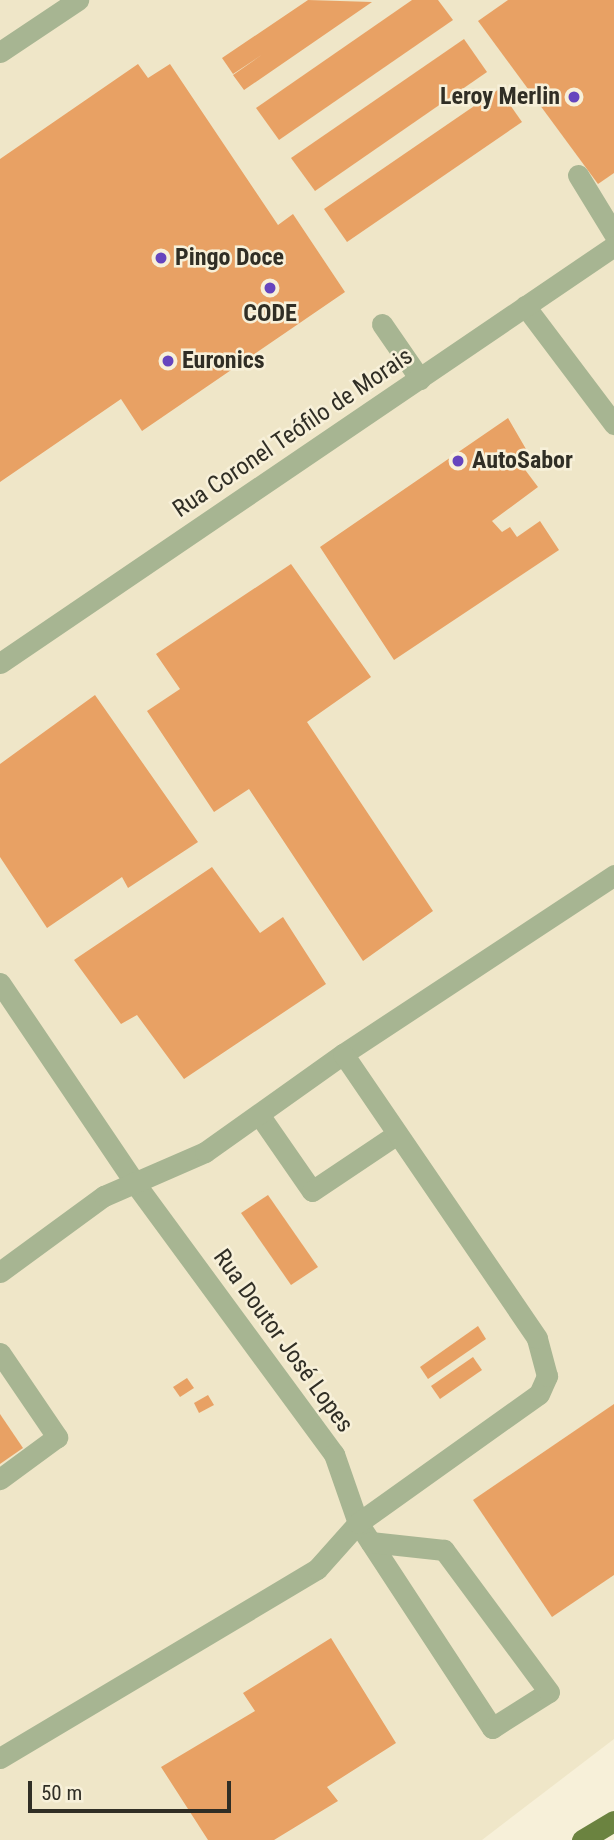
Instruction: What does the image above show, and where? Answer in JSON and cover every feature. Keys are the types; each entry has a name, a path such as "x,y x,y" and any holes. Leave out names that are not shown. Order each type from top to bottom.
{"main road":[{"path":"582,1840 614,1821"}],"street":[{"path":"0,52 78,0"},
{"path":"579,175 614,234"},
{"name":"Rua Coronel Teófilo de Morais","path":"0,663 614,246"},
{"path":"525,306 614,424"},
{"path":"382,324 420,379"},
{"path":"0,1272 104,1196 205,1152 260,1116 343,1054 614,876"},
{"name":"Rua Doutor José Lopes","path":"0,983 134,1182 334,1454 358,1523 370,1542 492,1728 549,1692 444,1550 370,1542"},
{"path":"0,1758 317,1569 358,1523 528,1405 547,1376 546,1359 537,1338 343,1054"},
{"path":"260,1116 312,1191 397,1134"},
{"path":"0,1353 57,1437 0,1479"}],"shaded area":[{"path":"0,0 614,0 614,1739 482,1840 0,1840"}],"building":[{"path":"308,0 372,2 244,90 233,75 263,54 233,74 222,58"},
{"path":"412,0 438,0 453,20 279,140 256,108"},
{"name":"Leroy Merlin","path":"508,0 614,0 614,173 598,184 478,21"},
{"path":"464,39 487,72 315,191 291,158"},
{"name":"Pingo Doce","path":"138,64 148,78 170,64 278,225 293,214 345,292 142,431 121,399 0,482 0,159"},
{"path":"499,89 522,122 347,242 324,209"},
{"path":"508,418 530,456 520,463 538,487 492,521 502,532 510,527 517,537 540,521 559,550 394,660 320,547"},
{"path":"291,564 371,677 307,722 433,911 363,961 249,789 214,812 147,711 180,689 156,654"},
{"path":"95,695 198,842 128,888 122,877 47,928 0,857 0,764"},
{"path":"212,867 260,933 283,917 326,984 184,1079 137,1015 121,1024 74,960"},
{"path":"268,1195 318,1267 291,1285 241,1213"},
{"path":"478,1326 486,1339 428,1379 420,1367"},
{"path":"473,1357 482,1370 440,1399 431,1386"},
{"path":"187,1378 194,1388 180,1397 173,1387"},
{"path":"208,1395 214,1405 199,1413 194,1403"},
{"path":"614,1404 614,1575 552,1617 473,1500"},
{"path":"0,1414 23,1448 0,1464"},
{"path":"331,1638 396,1743 327,1787 338,1801 274,1840 208,1840 161,1767 255,1711 243,1693"}],"place":[{"name":"Leroy Merlin","path":"574,97"},
{"name":"Pingo Doce","path":"161,258"},
{"name":"CODE","path":"270,288"},
{"name":"Euronics","path":"168,361"},
{"name":"AutoSabor","path":"458,461"}]}
